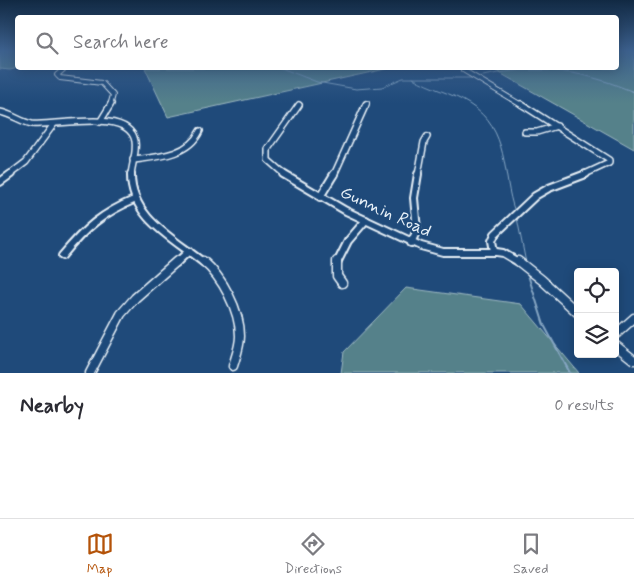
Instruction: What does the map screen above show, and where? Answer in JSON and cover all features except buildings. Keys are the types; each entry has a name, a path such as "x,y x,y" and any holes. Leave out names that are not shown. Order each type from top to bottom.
{"street":[{"path":"63,70 58,75 60,78 102,83 113,95 111,104 100,122"},
{"path":"463,70 468,71 609,160 609,163 587,175 551,186 538,193 495,234 492,241 494,251"},
{"path":"320,197 330,183 367,102"},
{"name":"Gunnin Road","path":"299,105 268,149 267,155 269,160 286,178 411,243 435,251 453,253 494,251 511,257 527,268 574,309"},
{"path":"0,112 6,112 24,122 54,124 100,122 120,124 133,134 136,139 130,175 136,199 159,228 215,273 232,303 241,344 234,366"},
{"path":"0,182 26,162 54,124"},
{"path":"525,132 537,132 557,126"},
{"path":"133,160 171,154 184,148 198,137 200,131"},
{"path":"411,243 417,230 414,198 424,142 427,137"},
{"path":"62,256 90,222 112,208 136,199"},
{"path":"342,284 338,280 335,268 339,254 366,220"},
{"path":"90,373 121,314 135,298 189,251"},
{"path":"619,331 634,318"},
{"path":"619,347 634,360"}],"green space":[{"path":"0,67 15,67 10,70 0,69"},
{"path":"619,67 634,67 634,149 495,70 619,70"},
{"path":"146,70 381,70 168,117"},
{"path":"406,288 521,304 579,373 341,373 344,352"}],"waterway":[{"path":"286,70 317,82 356,89 382,87 403,78 413,78"},
{"path":"483,76 513,71 557,71 586,76 634,92"},
{"path":"413,78 472,78"},
{"path":"413,78 469,104 492,126 502,154 515,212"},
{"path":"517,218 526,263"},
{"path":"528,275 544,325 570,373"}]}
